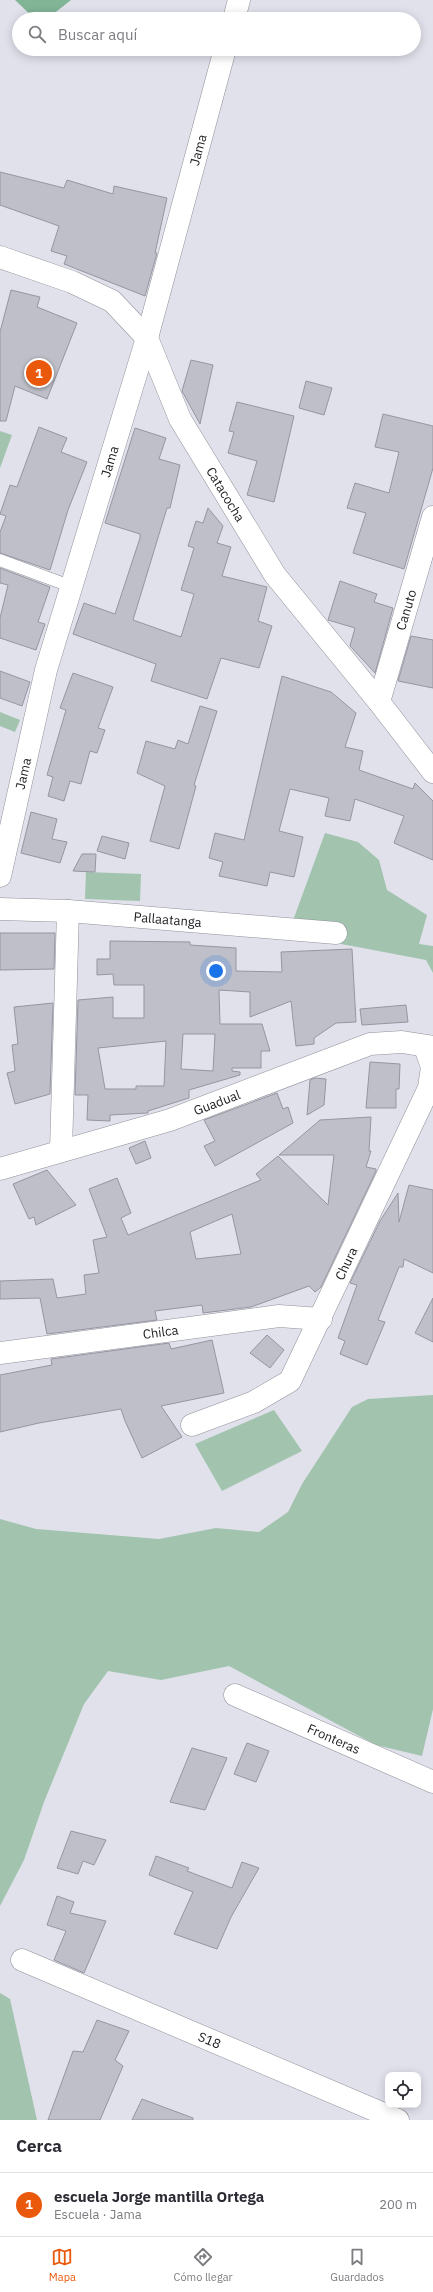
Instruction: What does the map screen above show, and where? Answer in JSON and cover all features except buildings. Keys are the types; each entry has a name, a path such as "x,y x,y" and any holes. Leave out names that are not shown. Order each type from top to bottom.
{"street":[{"path":"236,12 239,0"},
{"name":"Jama","path":"0,876 46,670 70,586 147,338 223,56"},
{"name":"Catacocha","path":"0,257 72,282 112,302 147,338 180,418 275,575 379,702 433,772"},
{"name":"Canuto","path":"379,702 433,517"},
{"name":"Pallaatanga","path":"0,908 68,911 336,933"},
{"path":"61,1150 68,911"},
{"name":"Guadual","path":"0,1169 61,1150 170,1120 370,1044 402,1042 429,1047"},
{"name":"Chura","path":"192,1425 254,1402 290,1381 321,1319 429,1088 432,1067 429,1047"},
{"name":"Chilca","path":"0,1353 279,1316 321,1319"},
{"name":"Fronteras","path":"235,1696 433,1782"},
{"name":"S18","path":"22,1960 398,2120"}],"lane":[{"path":"0,560 70,586"}],"green space":[{"path":"15,0 71,0 56,12 28,12"},
{"path":"0,431 12,435 0,468"},
{"path":"0,712 20,720 15,732 0,726"},
{"path":"325,833 358,842 379,860 387,890 427,915 419,944 433,946 433,973 426,960 336,943 291,926"},
{"path":"86,872 141,874 140,901 85,899"},
{"path":"433,1395 433,1709 422,1756 376,1745 229,1666 161,1680 108,1671 84,1704 44,1802 24,1860 0,1906 0,1519 36,1529 159,1539 216,1528 259,1532 288,1512 302,1484 352,1407 368,1399"},
{"path":"274,1410 302,1451 222,1491 195,1444"},
{"path":"0,1993 10,1999 37,2120 0,2120"}],"place":[{"name":"escuela Jorge mantilla Ortega","path":"39,373"}]}
